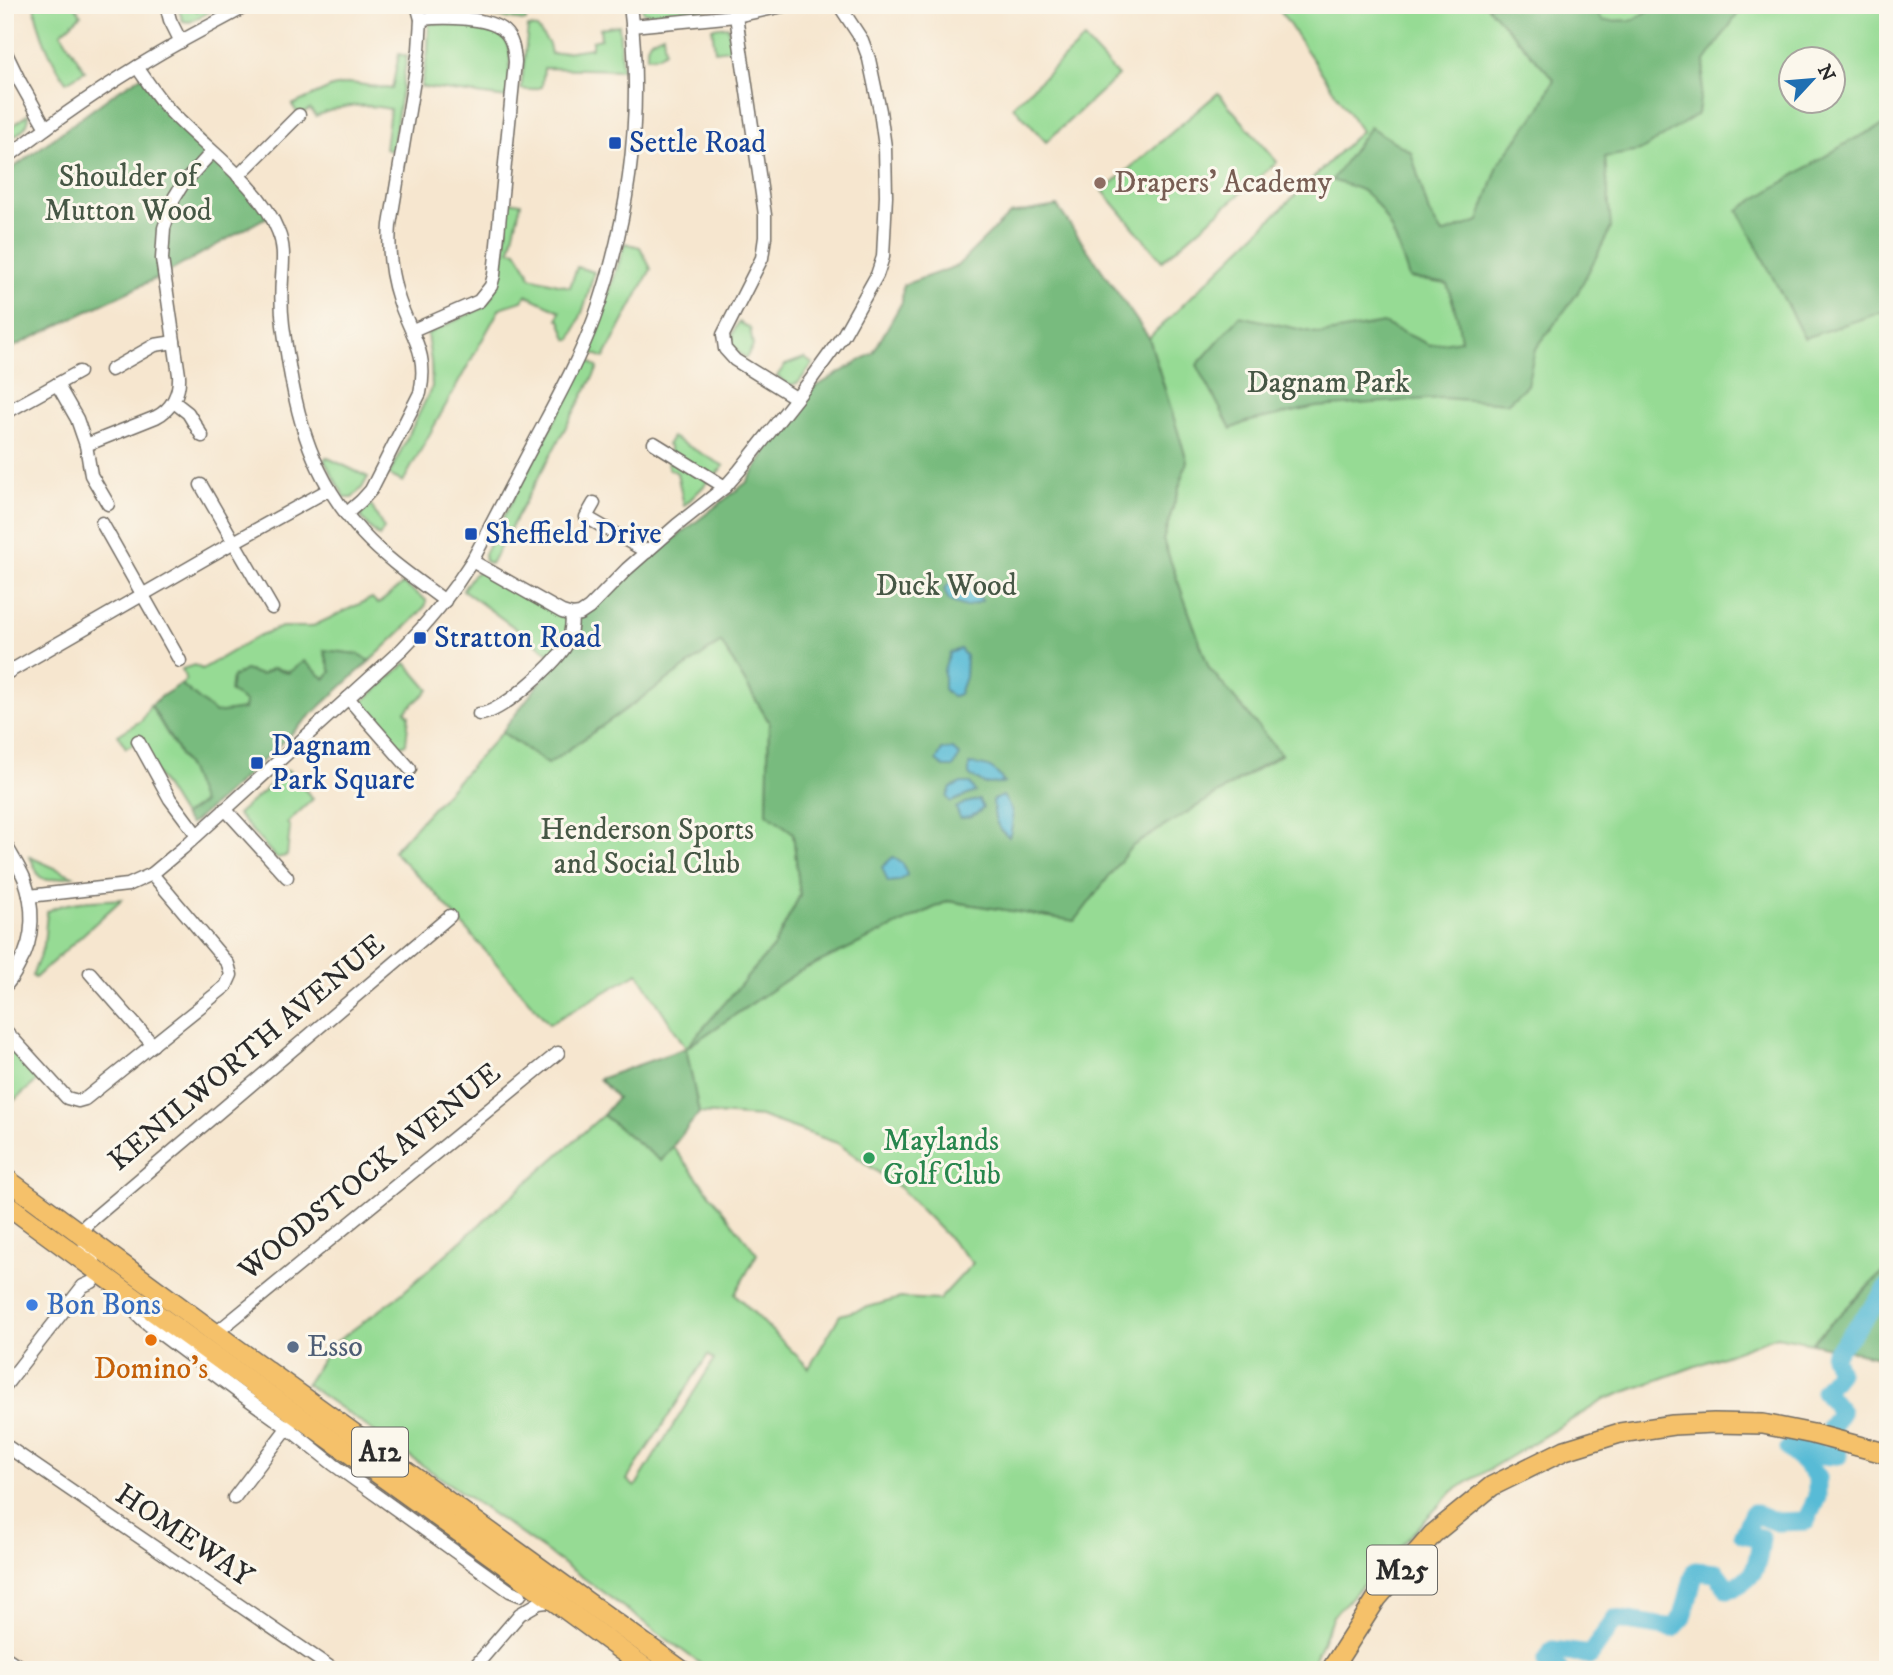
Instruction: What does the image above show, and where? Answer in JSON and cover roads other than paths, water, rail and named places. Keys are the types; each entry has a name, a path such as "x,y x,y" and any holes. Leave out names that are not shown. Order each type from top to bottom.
{"highway":[{"name":"A12","path":"5,1178 681,1670"},
{"name":"A12","path":"5,1203 293,1421 509,1567 550,1601 648,1670"},
{"name":"M25","path":"1331,1670 1377,1598 1433,1534 1492,1486 1565,1450 1620,1433 1673,1425 1714,1423 1763,1424 1888,1454"}],"street":[{"path":"166,5 181,42"},
{"path":"5,159 137,67 248,5"},
{"path":"346,514 371,490 419,393 423,369 420,348 399,300 389,241 419,50 421,19 417,5"},
{"path":"29,896 128,885 152,874 402,649 445,601 472,561 569,374 593,321 618,242 632,149 636,75 630,5"},
{"path":"632,26 736,16 788,5"},
{"path":"472,561 562,612 580,614 647,552 724,487 844,334 877,275 883,257 886,196 885,147 870,59 862,40 839,5"},
{"path":"736,16 765,215 765,237 762,258 723,335 725,349 735,360 796,398"},
{"path":"413,330 479,301 491,286 515,62 510,40 501,28 483,21 421,19"},
{"path":"5,51 46,128"},
{"path":"137,67 168,109 264,203 278,230 283,245 281,301 296,402 310,449 328,490 364,536 445,601"},
{"path":"238,176 299,115"},
{"path":"86,445 156,417 174,402 180,384 162,259 164,228 174,198 182,184 212,152"},
{"path":"111,370 155,345 174,342"},
{"path":"5,413 79,372"},
{"path":"57,384 77,419 92,475 107,504"},
{"path":"174,402 188,413 202,436"},
{"path":"654,443 724,487"},
{"path":"201,485 272,608"},
{"path":"5,674 328,490"},
{"path":"594,503 586,517 647,552"},
{"path":"102,523 180,661"},
{"path":"479,714 486,714 516,696 540,675 566,645 572,626 572,615"},
{"path":"348,698 410,769"},
{"path":"138,741 170,799 197,835"},
{"path":"225,809 287,877"},
{"path":"5,844 24,878 32,925 26,954 5,986"},
{"path":"5,1030 66,1098 85,1099 226,986 231,975 228,964 152,874"},
{"name":"KENILWORTH AVENUE","path":"80,1233 151,1168 450,916"},
{"path":"90,973 153,1045"},
{"name":"WOODSTOCK AVENUE","path":"216,1333 558,1053"},
{"path":"80,1233 87,1248 93,1253 96,1277 88,1286 83,1286"},
{"path":"5,1385 83,1286 84,1276 77,1256"},
{"path":"234,1498 293,1421 333,1464 510,1591 521,1596 550,1601"},
{"name":"HOMEWAY","path":"5,1445 334,1670"},
{"path":"509,1567 521,1596 520,1614"},
{"path":"472,1670 520,1614 535,1605 550,1601"},
{"path":"5,1657 25,1670"}],"water":[{"path":"952,581 971,581 982,601 966,607 949,601 944,589"},
{"path":"960,649 966,656 965,677 959,694 952,697 944,689 944,670 950,653"},
{"path":"953,749 960,756 953,767 944,767 936,761 942,750"},
{"path":"969,764 990,768 1004,783 985,784 969,775"},
{"path":"961,783 970,783 975,792 951,802 947,797 951,788"},
{"path":"1003,796 1012,815 1009,837 998,826 994,811 993,800"},
{"path":"979,800 983,808 981,810 973,816 960,818 956,808"},
{"path":"893,857 903,864 907,875 898,881 888,882 882,867"}],"waterway":[{"path":"1560,1670 1546,1662 1553,1650 1590,1655 1615,1619 1673,1628 1683,1617 1695,1571 1716,1573 1728,1589 1745,1581 1754,1570 1760,1547 1761,1538 1743,1534 1753,1513 1777,1522 1806,1521 1817,1497 1817,1476 1789,1449 1805,1439 1823,1456 1839,1455 1831,1427 1841,1412 1824,1391 1839,1372 1833,1356 1888,1287"}],"place":[{"name":"Settle Road","path":"615,143"},
{"name":"Drapers' Academy","path":"1100,183"},
{"name":"Sheffield Drive","path":"471,534"},
{"name":"Stratton Road","path":"420,638"},
{"name":"Dagnam Park Square","path":"257,763"},
{"name":"Maylands Golf Club","path":"869,1158"},
{"name":"Bon Bons","path":"32,1305"},
{"name":"Domino's","path":"151,1340"},
{"name":"Esso","path":"293,1347"}],"park label":[{"name":"Shoulder of Mutton Wood","path":"128,194"},
{"name":"Dagnam Park","path":"1328,383"},
{"name":"Duck Wood","path":"946,586"},
{"name":"Henderson Sports and Social Club","path":"647,847"}]}
